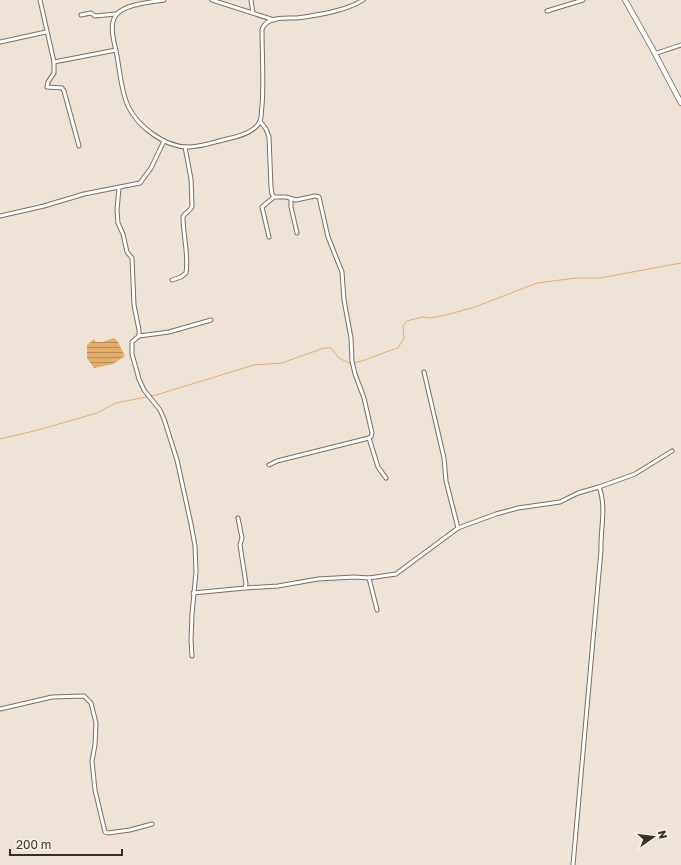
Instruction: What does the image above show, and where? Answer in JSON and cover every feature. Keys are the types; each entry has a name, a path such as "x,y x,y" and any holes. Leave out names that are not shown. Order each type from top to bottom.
{"main road":[{"path":"626,0 681,98"},
{"path":"626,0 681,103"}],"street":[{"path":"40,0 54,62 54,73 48,82 47,87 62,88 64,91 79,146"},
{"path":"81,15 91,13 95,16 116,14 130,6 164,0"},
{"path":"212,0 274,20"},
{"path":"251,0 253,13"},
{"path":"116,14 112,30 124,95 128,107 147,130 164,141 185,147 242,136 260,121 263,93 262,30 264,26 274,20 344,9 358,4 363,0"},
{"path":"547,11 583,0"},
{"path":"0,42 46,32"},
{"path":"657,53 681,45"},
{"path":"54,62 116,50"},
{"path":"260,121 269,136 271,187 274,197"},
{"path":"0,216 84,194 136,185 142,181 151,168 164,141"},
{"path":"172,280 186,274 187,269 184,215 192,206 191,179 185,147"},
{"path":"119,188 117,210 118,223 123,234 127,252 132,258 134,306 139,336"},
{"path":"269,237 262,207 274,197 286,197 296,200 315,196 319,197 321,200 328,237 342,272 344,300 351,338 352,361 370,422 372,433 370,438 378,468 386,478"},
{"path":"291,199 291,207 298,233"},
{"path":"192,656 191,640 193,593 196,572 195,546 191,524 177,460 164,419 160,410 144,390 132,354 132,342 139,336 169,332 211,320"},
{"path":"424,372 444,458 446,482 458,528"},
{"path":"270,465 277,461 370,438"},
{"path":"193,593 278,586 318,579 354,577 369,578 396,574 458,528 518,508 560,502 578,493 600,487 635,474 672,451"},
{"path":"573,865 602,527 602,494 600,487"},
{"path":"238,518 242,538 240,546 246,584 245,588"},
{"path":"369,578 377,610"},
{"path":"0,709 52,697 84,696 92,703 96,723 95,745 92,761 96,790 105,832 108,833 130,830 152,824"}],"shaded area":[{"path":"114,338 118,342 125,356 113,364 94,368 87,358 87,345 94,339 96,342 102,342"}],"waterway":[{"path":"354,363 398,348 404,338 403,326 407,321 422,317 431,318 446,315 475,307 537,283 576,278 600,278 681,263"},
{"path":"0,439 97,413 116,403 156,395 254,365 282,363 324,348 331,348 339,358 351,364"}]}
